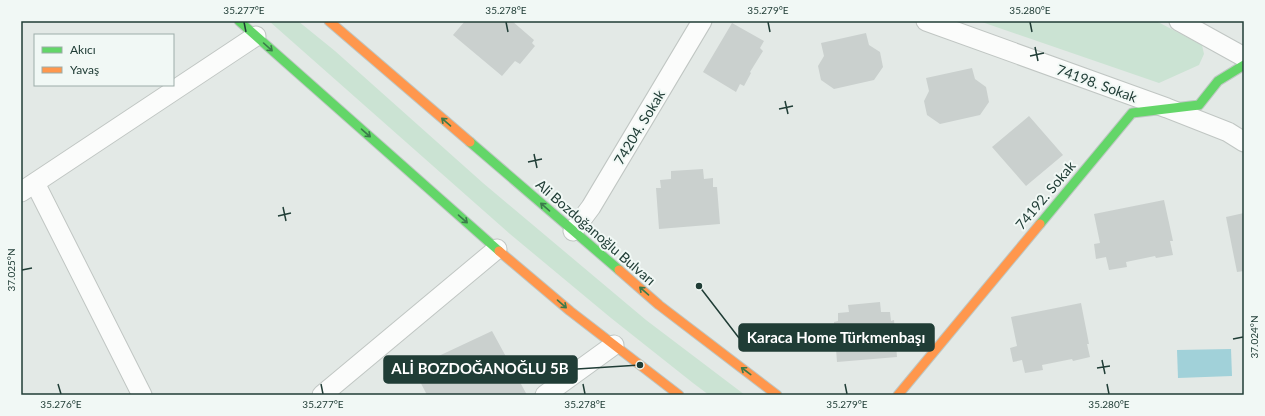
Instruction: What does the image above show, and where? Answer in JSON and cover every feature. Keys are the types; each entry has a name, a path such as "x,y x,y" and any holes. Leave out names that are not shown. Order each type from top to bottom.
{"main road":[{"path":"239,21 497,249 570,311 679,395"},
{"name":"Ali Bozdoğanoğlu Bulvarı","path":"329,21 660,305 777,395"},
{"name":"74192. Sokak","path":"898,395 1132,113 1199,105 1218,81 1244,65"}],"street":[{"name":"74204. Sokak","path":"573,231 591,208 702,21"},
{"name":"74198. Sokak","path":"926,21 1168,108 1228,132 1244,142"},
{"path":"1179,21 1244,57"},
{"path":"142,395 28,188 256,36"},
{"path":"322,395 497,249"},
{"path":"545,395 614,345"}],"green space":[{"path":"269,21 298,21 335,51 483,183 646,320 745,395 709,395 693,383 611,318 510,234"},
{"path":"979,21 1156,21 1202,45 1204,54 1199,65 1159,83"}],"water":[{"path":"1231,349 1232,376 1178,378 1177,350"}],"building":[{"path":"465,21 512,21 534,40 532,43 535,46 520,64 515,61 502,76 453,35"},
{"path":"732,23 764,41 760,48 763,51 750,72 751,73 744,86 740,84 736,92 703,72"},
{"path":"866,33 869,45 880,52 883,67 874,80 834,89 821,80 818,66 824,56 821,43"},
{"path":"972,68 975,79 986,87 989,102 980,115 940,124 927,115 924,101 929,91 926,78"},
{"path":"1029,116 1063,155 1026,186 992,147"},
{"path":"703,169 704,179 713,178 713,187 717,187 720,224 659,229 656,188 661,188 660,180 671,179 671,171"},
{"path":"1164,200 1173,241 1170,241 1173,255 1156,258 1155,256 1126,262 1127,267 1109,270 1106,257 1096,259 1094,244 1100,243 1094,214"},
{"path":"1244,213 1244,271 1237,272 1226,217"},
{"path":"880,302 881,312 890,312 891,321 894,320 897,357 837,362 834,322 838,321 838,313 849,312 848,305"},
{"path":"1081,303 1090,357 1042,365 1043,370 1025,373 1022,360 1013,362 1010,348 1017,346 1011,317"},
{"path":"492,331 527,395 427,395 413,368"}],"traffic: fast":[{"path":"239,21 499,251"},
{"path":"1040,224 1132,113 1199,105 1218,81 1244,65"},
{"path":"470,142 619,270"}],"traffic: slow":[{"path":"329,21 470,142"},
{"path":"898,395 1040,224"},
{"path":"499,251 570,311 679,395"},
{"path":"619,270 659,305 777,395"}],"place":[{"name":"Karaca Home Türkmenbaşı","path":"699,286"},
{"name":"ALİ BOZDOĞANOĞLU 5B","path":"640,365"}]}
